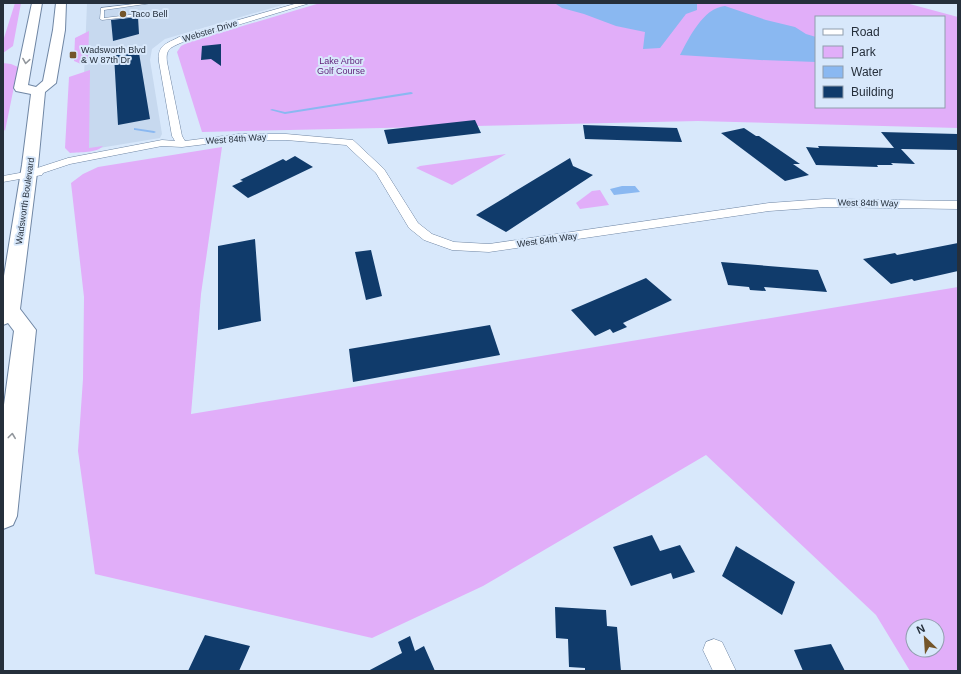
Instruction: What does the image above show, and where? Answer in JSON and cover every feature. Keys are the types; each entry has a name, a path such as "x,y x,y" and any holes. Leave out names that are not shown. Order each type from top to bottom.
{"main road":[{"path":"32,5 21,88 38,91 49,83 65,8"},
{"name":"Wadsworth Boulevard","path":"3,516 25,330 6,313 29,174 38,91"}],"street":[{"name":"Webster Drive","path":"182,144 177,136 162,56 165,48 182,39 306,3"},
{"name":"West 84th Way","path":"3,179 29,174 68,161 113,151 162,143 182,144 239,137 286,137 349,142 380,171 413,225 428,237 452,246 489,248 768,207 818,203 958,205"},
{"path":"714,650 725,671"}],"lane":[{"path":"151,3 154,12 115,19 102,19 102,10 151,3"}],"shaded area":[{"path":"87,3 289,3 165,39 152,49 150,60 162,134 160,138 81,151"}],"green space":[{"path":"15,3 21,3 13,46 3,53 3,41"},
{"name":"Lake Arbor Golf Course","path":"320,3 906,3 958,17 958,128 698,121 202,132 177,52 181,46 189,42"},
{"path":"89,31 88,64 81,64 74,61 75,38"},
{"path":"3,63 18,67 5,131 3,128"},
{"path":"90,70 89,148 103,146 93,151 70,153 65,148 69,77"},
{"path":"222,147 201,294 191,414 958,287 958,671 910,671 876,615 706,455 483,586 372,638 95,574 78,451 83,379 84,297 71,183 83,174 98,167"},
{"path":"506,154 452,185 416,168 420,166"},
{"path":"600,190 609,205 580,209 576,203 592,191"}],"water":[{"path":"556,4 697,4 697,10 686,14 660,48 643,49 645,32 616,26 584,14 562,8"},
{"path":"725,6 766,20 795,27 806,34 815,37 815,62 680,55 692,33 703,18 717,8"},
{"path":"622,186 635,186 640,192 614,195 610,189"}],"building":[{"path":"138,17 139,34 113,41 111,20"},
{"path":"221,44 221,66 211,59 201,60 202,46"},
{"path":"139,53 150,119 118,125 114,55"},
{"path":"475,120 481,133 388,144 384,130"},
{"path":"583,125 677,128 682,142 585,139"},
{"path":"744,128 756,136 759,136 800,164 793,164 809,175 785,181 721,133"},
{"path":"881,132 958,134 958,150 901,149 915,164 891,163 893,165 877,165 878,167 816,165 806,147 894,148"},
{"path":"295,156 313,167 248,198 232,186 243,181 240,180 283,159 286,161"},
{"path":"570,158 573,166 593,175 506,232 476,215"},
{"path":"255,239 261,321 218,330 218,246"},
{"path":"958,243 958,271 914,281 912,279 891,284 863,259 895,253 897,255"},
{"path":"371,250 382,296 366,300 355,252"},
{"path":"721,262 818,270 827,292 764,287 766,291 750,290 749,287 728,285"},
{"path":"646,278 672,300 623,323 627,327 613,333 610,329 595,336 571,310"},
{"path":"490,325 500,355 353,382 349,349"},
{"path":"652,535 660,551 680,545 695,572 673,579 671,573 631,586 613,547"},
{"path":"736,546 795,582 782,615 722,576"},
{"path":"555,607 606,610 607,626 617,627 621,671 585,671 585,668 569,667 568,639 556,638"},
{"path":"205,635 250,646 239,671 188,671"},
{"path":"410,636 415,651 424,646 435,671 368,671 402,653 398,642"},
{"path":"831,644 845,671 803,671 794,650"}],"waterway":[{"path":"272,110 285,113 411,93"},
{"path":"135,129 154,132"}],"place":[{"name":"Taco Bell","path":"123,14"},
{"name":"Wadsworth Blvd & W 87th Dr","path":"73,55"}]}
